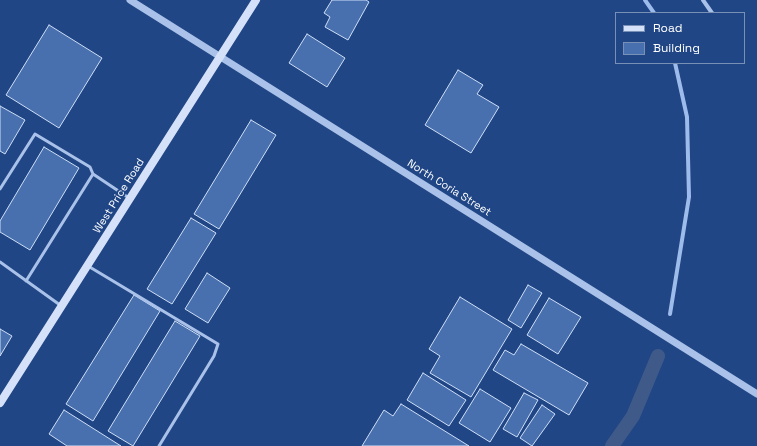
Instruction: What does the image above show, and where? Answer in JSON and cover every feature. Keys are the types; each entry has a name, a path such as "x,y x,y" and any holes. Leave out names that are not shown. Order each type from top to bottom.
{"main road":[{"name":"West Price Road","path":"0,403 256,0"}],"street":[{"name":"North Coria Street","path":"130,0 757,394"},
{"path":"703,0 711,12"}],"lane":[{"path":"0,189 35,134 90,167 93,174 130,199"},
{"path":"26,281 93,174"},
{"path":"0,262 62,306"},
{"path":"88,266 218,344 214,356 159,446"}],"building":[{"path":"332,0 366,0 369,2 348,40 325,27 330,17 324,13"},
{"path":"49,25 102,58 59,128 6,95"},
{"path":"307,34 345,58 327,87 289,63"},
{"path":"458,70 483,85 477,94 499,107 471,153 425,125"},
{"path":"0,106 25,120 5,154 0,151"},
{"path":"251,120 276,135 219,229 194,214"},
{"path":"44,147 79,168 30,250 0,232 0,221"},
{"path":"191,218 216,233 172,304 147,289"},
{"path":"207,273 230,288 208,323 185,309"},
{"path":"528,285 542,293 521,328 508,320"},
{"path":"134,295 160,311 93,421 66,404"},
{"path":"460,297 512,329 471,397 430,373 440,356 429,349"},
{"path":"549,298 581,317 558,354 527,335"},
{"path":"175,321 200,336 133,446 108,431"},
{"path":"0,329 12,336 0,356"},
{"path":"521,344 588,383 569,415 493,370 505,350 514,355"},
{"path":"423,373 466,400 449,426 407,400"},
{"path":"480,389 511,408 490,442 459,423"},
{"path":"524,393 538,400 517,437 503,429"},
{"path":"401,404 469,446 362,446 384,410 393,416"},
{"path":"542,405 555,414 532,446 520,438"},
{"path":"64,410 121,446 67,446 49,434"}],"waterway":[{"path":"645,0 653,12"},
{"path":"670,314 689,197 687,117 675,64"},
{"path":"612,446 633,416 658,356"}]}
